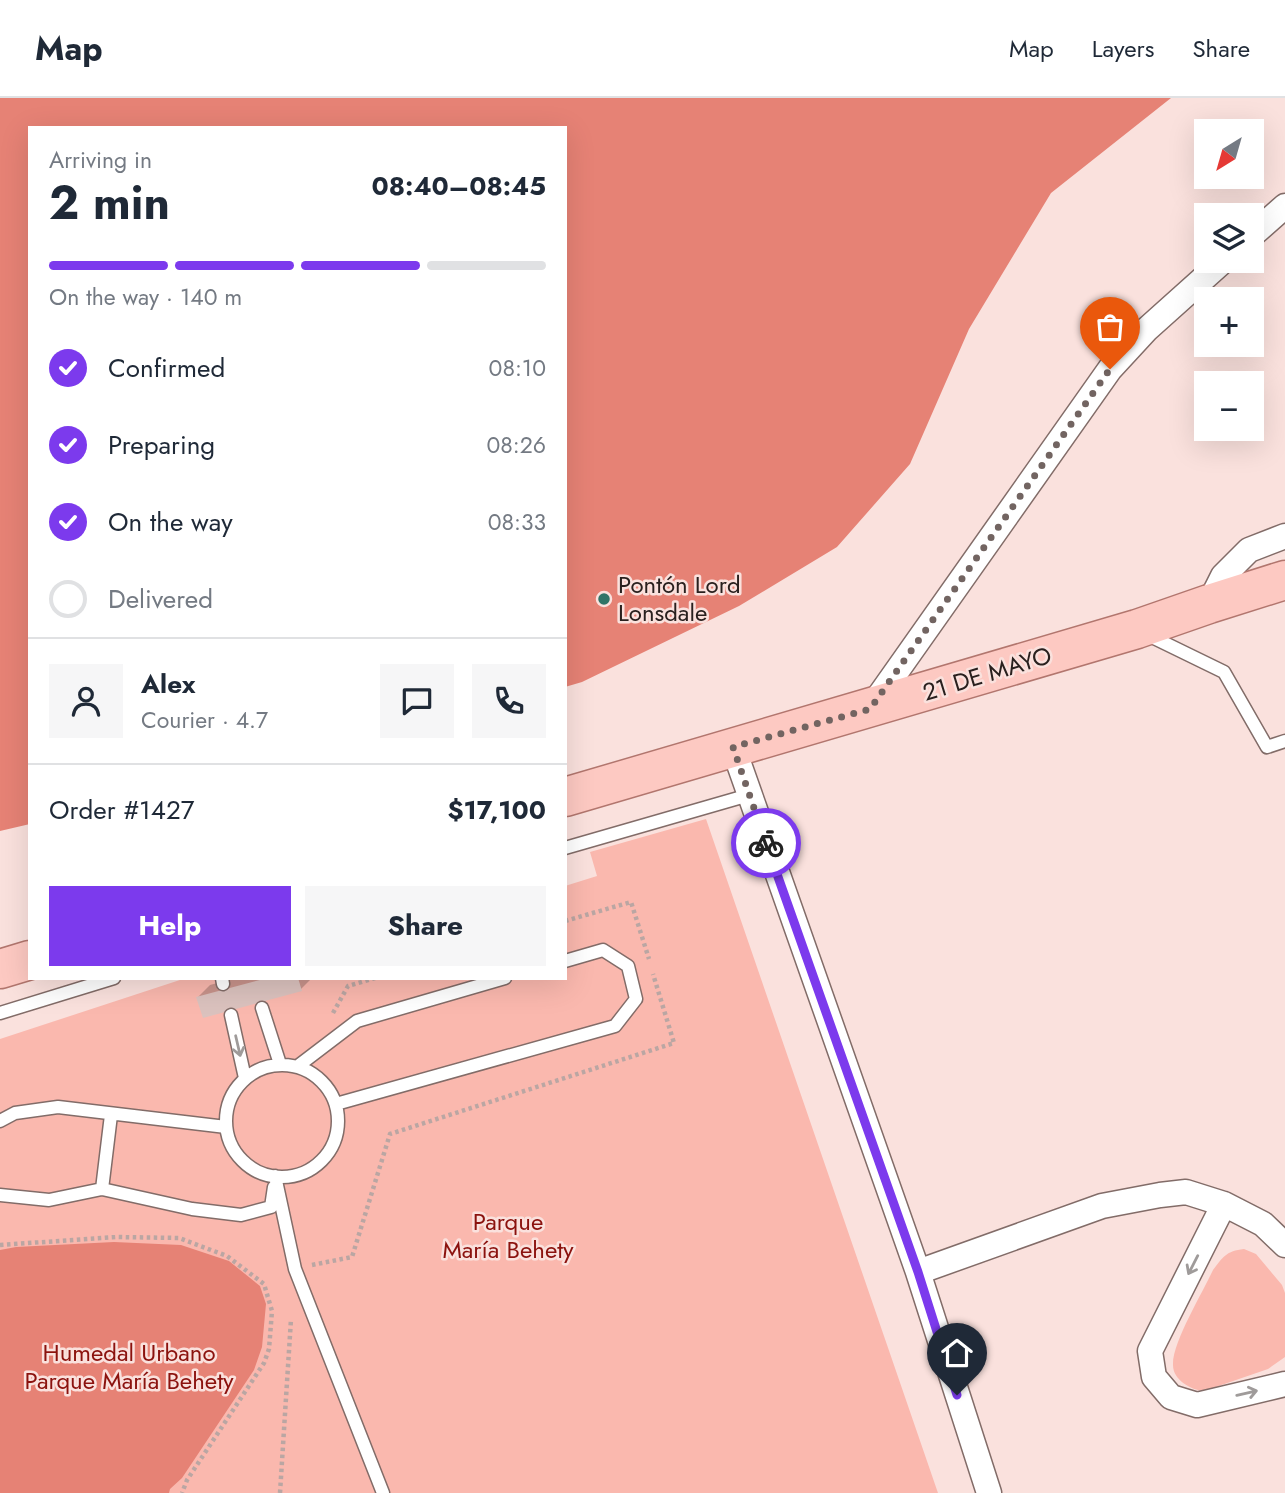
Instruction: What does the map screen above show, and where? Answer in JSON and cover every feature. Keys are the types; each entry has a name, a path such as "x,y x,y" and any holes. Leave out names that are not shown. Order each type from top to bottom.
{"main road":[{"name":"21 DE MAYO","path":"567,796 1137,629 1285,580"},
{"path":"0,969 28,961"}],"street":[{"path":"1264,225 1285,206"},
{"path":"870,709 1110,369 1146,330 1210,273"},
{"path":"1209,604 1223,576 1249,550 1285,536"},
{"path":"733,747 918,1272 989,1493"},
{"path":"918,1272 1102,1206 1186,1192 1224,1204 1263,1224 1285,1245"},
{"path":"1224,1204 1150,1351 1154,1377 1171,1397 1197,1405 1285,1384"}],"lane":[{"path":"1137,629 1224,672 1267,747 1285,741"},
{"path":"567,847 750,795"},
{"path":"336,1104 615,1026 636,999 628,966 603,950 567,960"},
{"path":"0,1013 107,980"},
{"path":"298,1066 357,1021 498,980"},
{"path":"262,1008 280,1064"},
{"path":"231,1015 245,1078"},
{"path":"280,1064 298,1066 315,1075 328,1088 336,1104 338,1123 334,1141 325,1157 311,1169 294,1176 275,1176 257,1171 242,1160 231,1145 226,1127 227,1109 233,1092 245,1078 261,1068 280,1064"},
{"path":"0,1121 15,1114 58,1107 226,1127"},
{"path":"102,1189 111,1115"},
{"path":"275,1176 295,1269 383,1493"},
{"path":"0,1195 49,1200 102,1189 191,1209 241,1215 271,1207 275,1176"}],"path":[{"path":"280,1493 295,1269 352,1257 390,1134 674,1043 631,902 567,920"},
{"path":"329,1019 348,986 368,980"},
{"path":"0,1245 117,1237 179,1238 227,1255 264,1283 272,1311 269,1349 264,1363 187,1480 182,1493"}],"green space":[{"name":"Parque María Behety","path":"706,819 938,1493 0,1493 0,1039 180,980 567,980 567,885 597,876 590,852"},
{"path":"1244,1249 1256,1254 1282,1285 1285,1293 1285,1357 1268,1369 1204,1391 1194,1389 1179,1380 1174,1370 1177,1344 1213,1270 1226,1255"}],"shaded area":[{"path":"0,98 1171,98 1051,193 969,329 910,464 837,547 739,606 582,682 567,686 567,126 28,126 28,824 0,831"},
{"name":"Humedal Urbano Parque María Behety","path":"114,1242 181,1245 229,1261 260,1286 266,1304 262,1347 254,1370 182,1478 169,1493 0,1493 0,1250"}],"building":[{"path":"260,980 299,980 302,991 203,1018 196,997"}],"way so far":[{"path":"766,843 733,747 870,709 1110,369"}],"place":[{"name":"Pontón Lord Lonsdale","path":"604,599"}],"route":[{"path":"766,843 918,1272 957,1395"}]}
